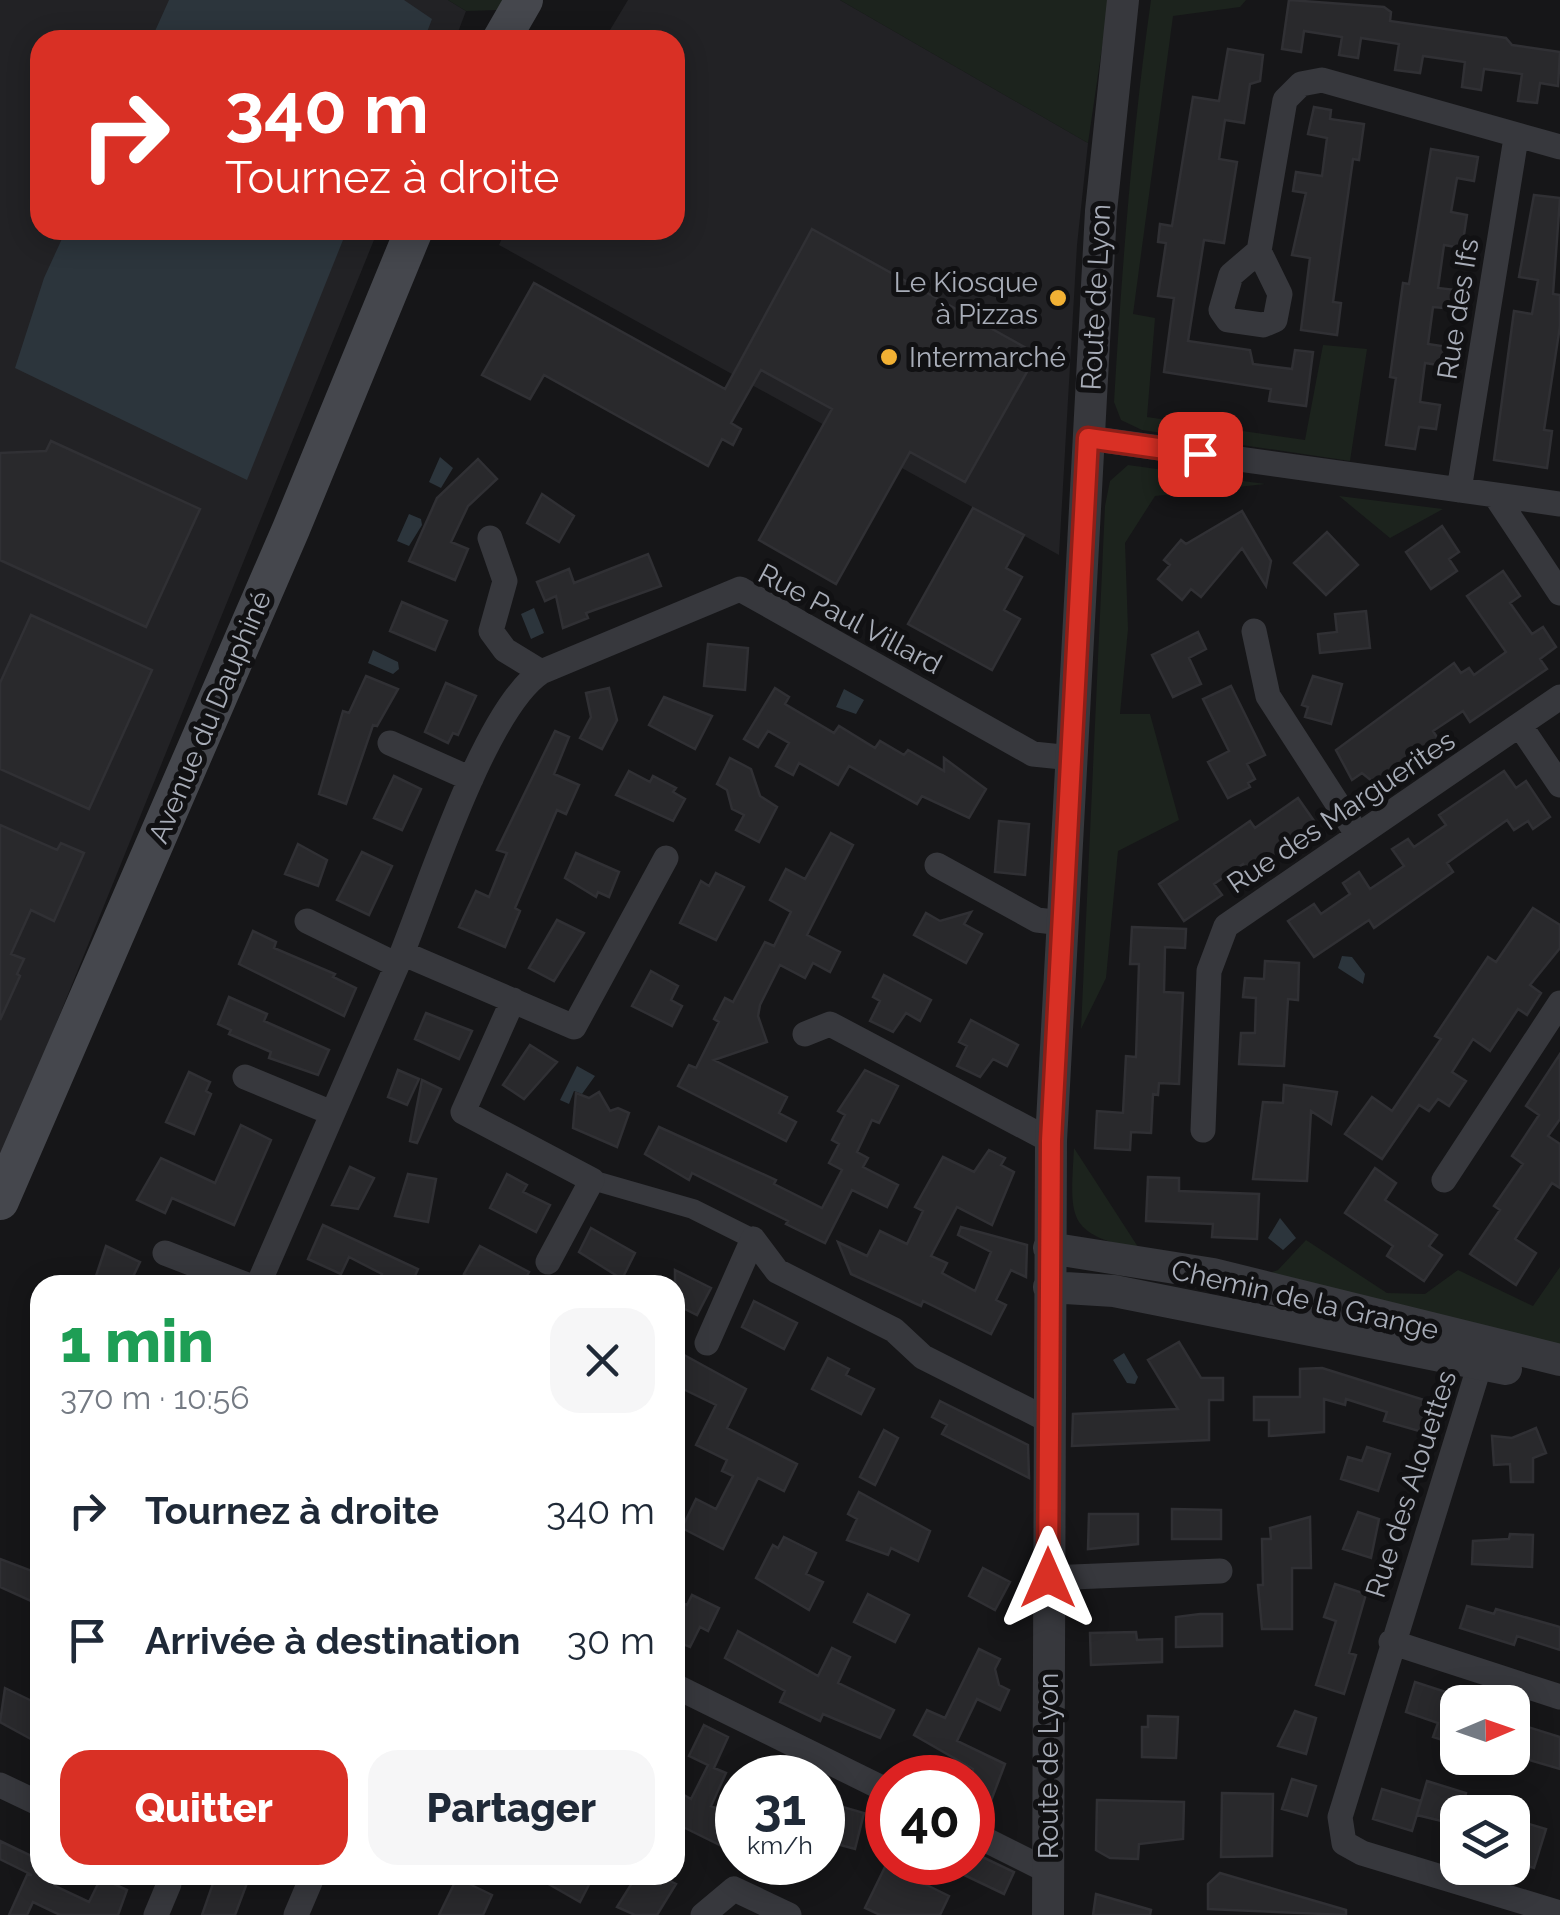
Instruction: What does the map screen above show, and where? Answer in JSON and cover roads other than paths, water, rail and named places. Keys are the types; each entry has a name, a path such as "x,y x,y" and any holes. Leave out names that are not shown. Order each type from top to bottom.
{"main road":[{"path":"507,30 524,0"},
{"name":"Avenue du Dauphiné","path":"0,1200 291,529 410,240"}],"street":[{"name":"Route de Lyon","path":"1048,1915 1051,1141 1105,143 1123,0"},
{"path":"1259,251 1285,100 1301,84 1322,80 1516,138 1560,147"},
{"name":"Rue des Ifs","path":"1460,490 1516,138"},
{"path":"1088,438 1560,504"},
{"path":"1495,496 1560,593"},
{"path":"490,538 506,580 490,631 505,650 541,672"},
{"name":"Rue Paul Villard","path":"262,1275 399,959 471,778 521,685 541,672 740,589 1034,754 1072,758"},
{"path":"1254,631 1268,696 1357,834"},
{"name":"Rue des Marguerites","path":"1203,1130 1209,971 1226,926 1560,697"},
{"path":"1521,727 1560,785"},
{"path":"390,744 471,778"},
{"path":"307,921 574,1027 666,858"},
{"path":"937,865 1037,920 1062,924"},
{"path":"513,1000 463,1112 592,1180 693,1210 754,1240 776,1271 894,1330 923,1358 1048,1420"},
{"path":"1444,1180 1560,1003"},
{"path":"805,1034 830,1024 1051,1141"},
{"path":"245,1077 332,1113"},
{"path":"548,1262 592,1180"},
{"path":"708,1343 754,1240"},
{"name":"Chemin de la Grange","path":"1049,1248 1212,1274 1484,1354 1560,1381"},
{"path":"165,1252 222,1275"},
{"name":"Chemin de la Grange","path":"1049,1288 1114,1291 1484,1354 1560,1360"},
{"name":"Rue des Alouettes","path":"1484,1354 1391,1642 1340,1817 1344,1843 1362,1853 1560,1913"},
{"path":"1048,1578 1220,1571"},
{"name":"Rue des Alouettes","path":"1391,1642 1560,1697"},
{"path":"685,1691 865,1780"},
{"path":"0,1784 30,1799"},
{"path":"995,1844 1048,1871"},
{"path":"156,1915 169,1885"},
{"path":"296,1915 309,1885"},
{"path":"703,1915 734,1889 789,1915"}],"place":[{"name":"Le Kiosque à Pizzas","path":"1058,298"},
{"name":"Intermarché","path":"889,357"}]}
